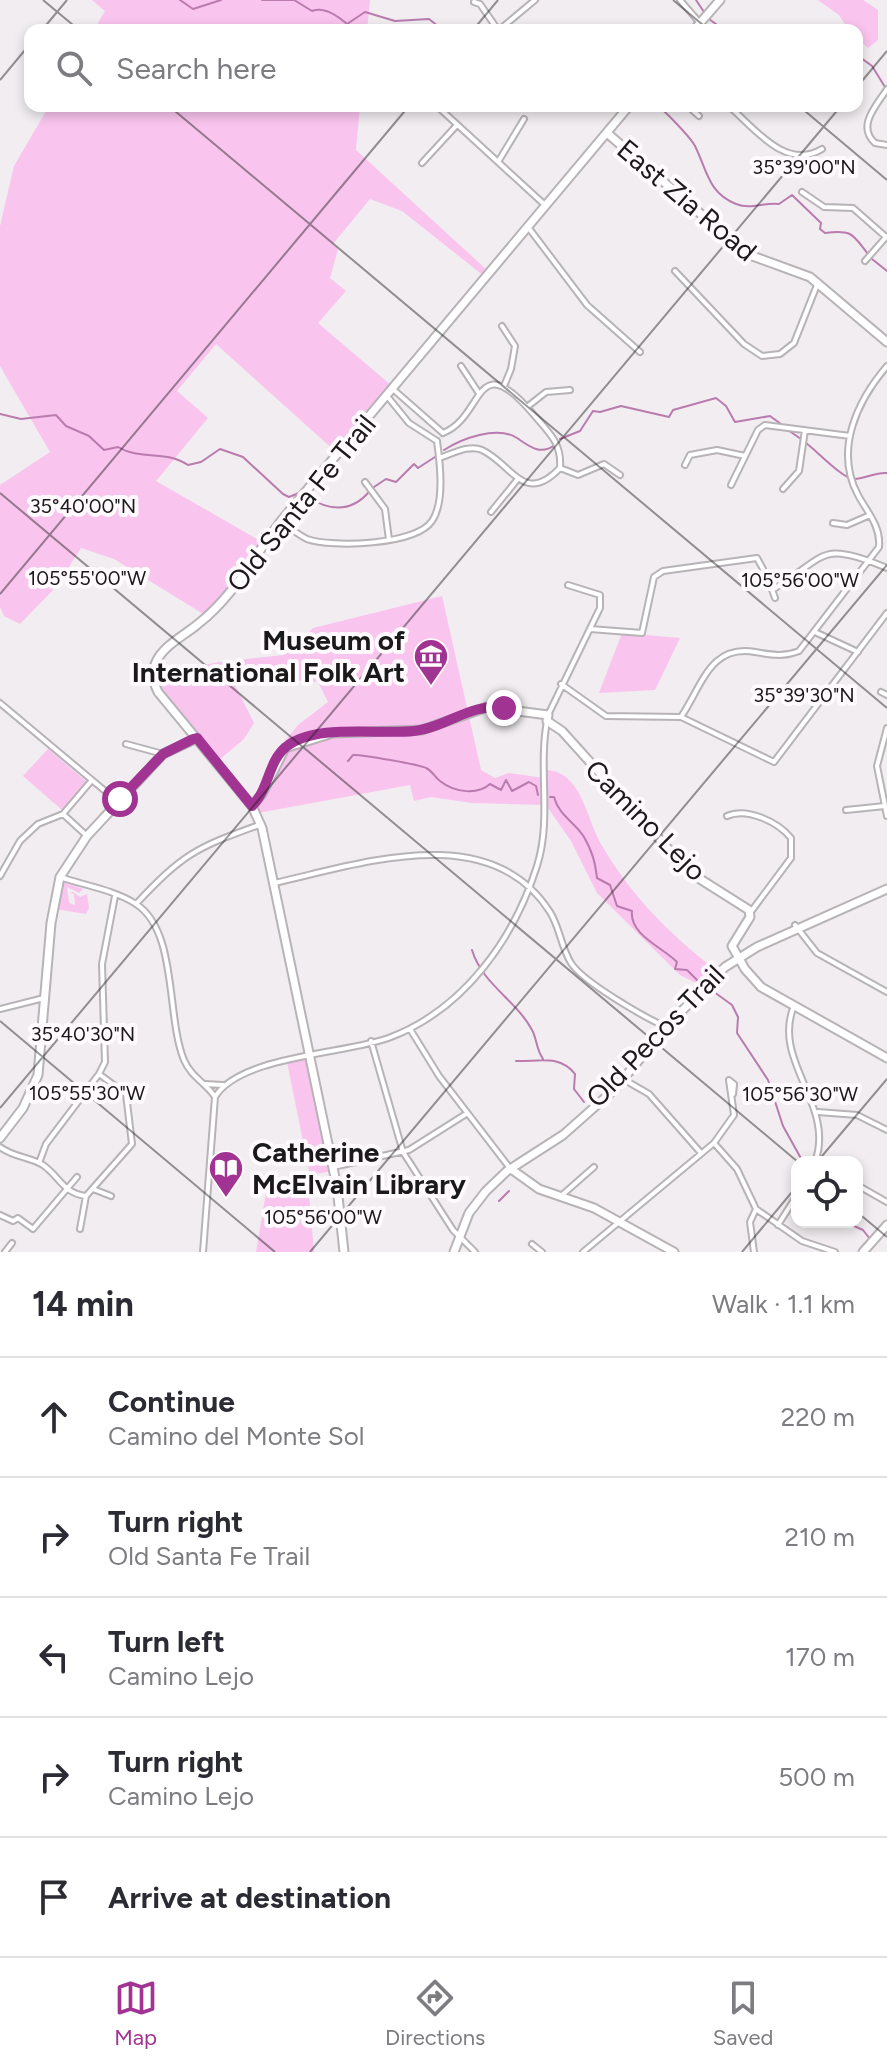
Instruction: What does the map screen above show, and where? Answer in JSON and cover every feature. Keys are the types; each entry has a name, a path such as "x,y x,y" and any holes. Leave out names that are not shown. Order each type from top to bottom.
{"street":[{"path":"506,24 535,0"},
{"path":"680,0 695,24"},
{"path":"700,24 720,0"},
{"path":"474,2 480,4 495,24"},
{"path":"887,89 866,122 866,130 875,143 887,145"},
{"path":"443,112 546,206"},
{"name":"Old Santa Fe Trail","path":"344,1252 333,1167 261,825 252,806 158,692 154,669 163,652 218,606 256,560 281,521 624,112"},
{"path":"695,112 699,116"},
{"path":"736,112 783,153 801,156 822,149"},
{"path":"498,162 524,119"},
{"path":"422,163 457,125"},
{"name":"East Zia Road","path":"607,133 747,254 760,262 803,273 887,342"},
{"path":"802,192 824,207 853,208 886,236 865,261"},
{"path":"528,227 587,305 640,352"},
{"path":"675,271 744,344 762,356 780,354 794,343 818,283"},
{"path":"502,326 515,346 504,386"},
{"path":"461,366 478,392"},
{"path":"681,717 707,670 720,656 742,650 788,655 799,651 816,633 879,547 880,536 854,486 850,436 861,401 887,366"},
{"path":"281,521 308,539 318,541 389,540 414,535 431,522 438,502 437,441 443,433 458,425 478,392 488,386 504,386 527,407 559,444 560,468"},
{"path":"393,389 443,433"},
{"path":"527,407 546,392 570,390"},
{"path":"387,396 409,423 437,441"},
{"path":"731,485 758,430 765,425 850,436"},
{"path":"783,489 799,471 805,430"},
{"path":"439,458 470,447 482,450 517,479 541,483 560,468"},
{"path":"685,465 690,455 717,450 745,456"},
{"path":"560,468 578,475 604,464 620,475"},
{"path":"491,512 517,479"},
{"path":"365,482 385,509 389,540"},
{"path":"833,523 847,525 870,515"},
{"path":"772,590 821,554 832,551 887,568"},
{"path":"590,629 642,633 654,577 663,571 757,558 763,569"},
{"path":"769,581 775,598"},
{"path":"203,1252 215,1097 226,1085 271,1064 410,1029 452,1003 474,980 500,943 538,864 545,826 542,753 547,718 600,608 600,595 568,585"},
{"path":"561,684 592,708 611,718 681,717 774,762 887,613"},
{"path":"816,633 858,652"},
{"path":"881,692 887,695"},
{"path":"0,703 117,801"},
{"path":"252,806 262,794 285,748 313,737 350,732 422,730 492,707 547,718"},
{"name":"Camino Lejo","path":"547,718 689,872 738,901 750,913"},
{"path":"887,728 877,766 887,816"},
{"path":"0,1138 23,1108 38,1075 55,891 60,877 87,836 163,754 197,738"},
{"path":"126,744 163,754"},
{"path":"0,876 23,837 38,824 63,814 92,780"},
{"path":"846,810 885,806"},
{"path":"727,816 748,812 785,831 791,838 791,858 732,943 737,956 758,984 887,1058"},
{"path":"63,814 87,836"},
{"path":"136,904 168,868 189,852 261,825"},
{"path":"274,883 425,854 476,859 528,887 553,916 565,951 576,969 664,1026"},
{"path":"60,877 136,904 152,923 163,949 175,1030 185,1063 215,1097"},
{"name":"Old Pecos Trail","path":"454,1252 472,1210 511,1169 560,1136 622,1078 664,1026 737,956 887,887"},
{"path":"39,1163 46,1144 99,1074 106,1049 102,964 115,896"},
{"path":"796,927 817,953 887,992"},
{"path":"0,1009 44,998"},
{"path":"794,1006 787,1023 788,1040 818,1112 820,1139 816,1156"},
{"path":"410,1029 467,1113 511,1169 539,1189 619,1222 674,1252"},
{"path":"371,1041 403,1152 459,1238 475,1252"},
{"path":"80,1229 86,1196 127,1151 132,1140 126,1116 126,1094 99,1074"},
{"path":"622,1078 649,1094 701,1153"},
{"path":"205,1084 226,1085"},
{"path":"583,1252 714,1143 732,1120 733,1094"},
{"path":"818,1112 857,1115 887,1130"},
{"path":"333,1167 403,1152 467,1113"},
{"path":"714,1143 737,1169 756,1209 802,1241 835,1252"},
{"path":"0,1147 22,1160 39,1163 67,1190 86,1196"},
{"path":"561,1196 594,1167"},
{"path":"0,1215 13,1221 18,1218 33,1229 77,1177"},
{"path":"863,1188 887,1202"},
{"path":"93,1189 111,1196"},
{"path":"778,1225 791,1204"},
{"path":"754,1252 750,1222 756,1209"},
{"path":"863,1252 887,1225"},
{"path":"5,1252 12,1243"},
{"path":"532,1244 542,1252"}],"shaded area":[{"path":"92,0 370,0 368,24 97,24 105,11"},
{"path":"818,0 863,0 878,10 878,40 868,48 863,43 863,24 845,24 839,15"},
{"path":"46,112 359,112 356,150 488,271 484,276 402,211 370,199 333,244 338,249 330,278 346,291 318,323 392,386 336,452 216,344 177,391 208,418 156,481 264,543 205,615 114,559 81,548 56,587 20,624 4,616 0,607 0,485 50,452 0,366 0,226 14,166"},
{"path":"442,596 481,770 495,778 509,773 544,778 544,770 567,778 583,800 601,844 637,896 665,926 712,967 696,983 680,975 597,893 571,841 546,805 472,803 431,797 414,801 410,785 258,813 256,806 283,752 279,748 298,725 328,702 318,682 230,675 254,723 244,739 219,760 159,688 155,675 219,662 284,655 313,628"},
{"path":"622,633 680,638 655,690 599,693"},
{"path":"48,749 87,782 62,810 23,776"},
{"path":"63,882 83,889 79,893 67,887 69,903 75,905 74,894 70,893 73,892 80,897 87,894 89,908 86,914 55,909"},
{"path":"306,1057 332,1171 310,1175 287,1062"},
{"path":"268,1181 308,1182 314,1252 256,1252"}],"waterway":[{"path":"180,0 193,9 221,0"},
{"path":"262,0 294,0 312,11 331,13 347,24"},
{"path":"696,0 704,12"},
{"path":"347,24 365,12 395,21 429,19 435,24"},
{"path":"709,19 716,24"},
{"path":"863,59 872,66 885,87"},
{"path":"664,112 693,142 719,194 742,206 779,204 792,195 821,223 820,229 825,233 847,233 868,254"},
{"path":"872,259 887,271"},
{"path":"560,439 580,431 593,411 621,406 669,417 673,410 716,398 726,406 735,422 770,416 781,424"},
{"path":"0,414 21,419 56,415 66,426 89,436 104,450 118,447 135,453 170,457 188,465 201,462 220,449 243,457 283,494 289,497 299,493"},
{"path":"788,430 801,439"},
{"path":"444,450 469,438 490,433 509,434 540,450 555,445"},
{"path":"806,443 849,478 887,473"},
{"path":"374,487 386,479 396,482 414,464 418,468 435,457"},
{"path":"307,497 323,505 339,507 354,504 368,493"},
{"path":"348,761 353,755 358,755 422,767 446,785 466,791 479,790 490,784 501,790 506,780 512,791 529,782 536,786 538,795"},
{"path":"550,797 554,797 584,837 593,856 597,878 610,885 617,906 632,911 641,934 677,962 675,969 687,970 698,981"},
{"path":"472,950 483,973 526,1020 543,1059"},
{"path":"710,989 732,1005 738,1017 737,1033 768,1080 783,1126 800,1156"},
{"path":"516,1061 548,1060 569,1068 575,1074 574,1089 584,1102"},
{"path":"499,1201 509,1191"},
{"path":"858,1228 870,1239"}],"place":[{"name":"Museum of International Folk Art","path":"431,687"},
{"name":"Catherine McElvain Library","path":"226,1199"}],"route":[{"path":"120,799 163,754 197,738 252,806 262,794 280,755 292,744 333,733 422,730 481,708 504,708"}]}
